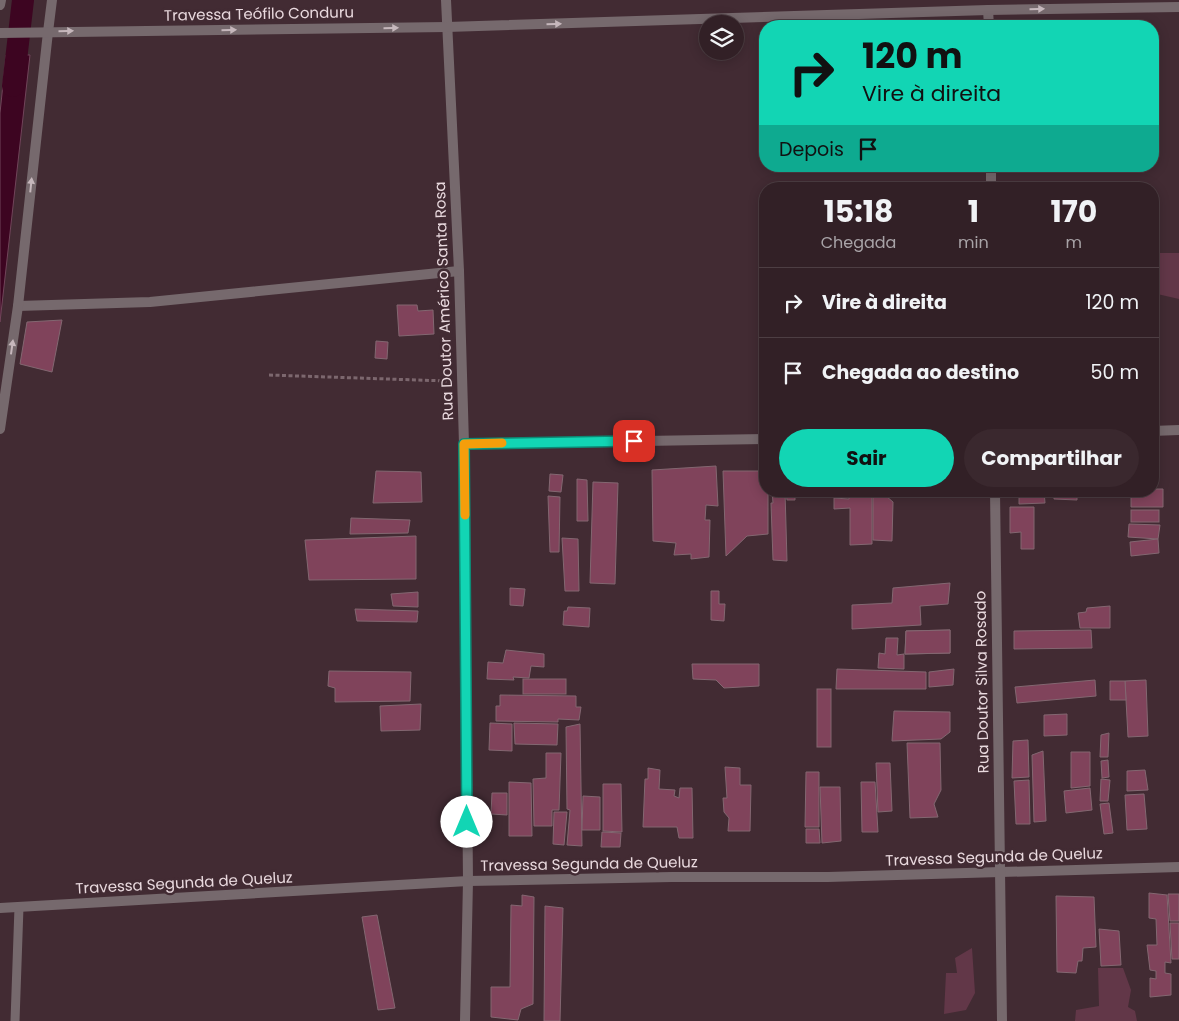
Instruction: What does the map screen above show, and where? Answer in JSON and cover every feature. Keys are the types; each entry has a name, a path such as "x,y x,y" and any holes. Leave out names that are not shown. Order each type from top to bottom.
{"street":[{"path":"0,5 1,0"},
{"path":"0,429 18,306 52,0"},
{"name":"Rua Doutor Américo Santa Rosa","path":"446,0 463,382 468,881 466,1021"},
{"path":"988,5 988,20"},
{"name":"Travessa Teófilo Conduru","path":"0,33 447,27 988,5 1179,7"},
{"path":"18,306 150,302 459,271"},
{"path":"1159,431 1179,430"},
{"path":"464,444 759,439"},
{"name":"Rua Doutor Silva Rosado","path":"995,497 1002,1021"},
{"name":"Travessa Segunda de Queluz","path":"0,908 468,881 672,877 828,877 1179,867"}],"lane":[{"path":"15,1021 19,907"}],"path":[{"path":"269,375 463,382"}],"shaded area":[{"path":"6,55 30,55 0,322 0,113"},
{"path":"1159,253 1179,253 1179,299 1159,294"},
{"path":"972,948 975,993 966,1010 944,1014 946,973 957,973 955,958"},
{"path":"1098,968 1123,968 1131,990 1128,1007 1135,1011 1137,1021 1075,1021 1076,1010 1099,1006"}],"building":[{"path":"397,305 417,305 418,311 433,310 434,334 399,336"},
{"path":"62,320 52,372 20,364 27,322"},
{"path":"376,341 388,342 387,359 375,358"},
{"path":"716,466 718,506 706,505 705,520 710,520 709,557 691,559 691,554 674,555 676,543 653,541 652,470"},
{"path":"376,471 421,472 422,502 373,503"},
{"path":"723,471 759,471 759,497 768,497 768,534 747,536 726,556"},
{"path":"550,474 563,475 561,492 549,491"},
{"path":"577,479 587,480 588,521 577,521"},
{"path":"593,482 618,483 615,584 590,583"},
{"path":"1159,489 1163,489 1163,507 1131,507 1131,497 1159,497"},
{"path":"548,496 560,497 559,552 550,552"},
{"path":"772,497 785,497 787,561 773,560 771,503 773,503"},
{"path":"787,497 795,497 795,500 787,500"},
{"path":"849,497 872,497 872,544 850,545 850,508 834,509 834,498 849,499"},
{"path":"873,497 887,497 893,502 892,541 873,540"},
{"path":"1019,497 1044,497 1045,503 1019,504"},
{"path":"1054,497 1077,497 1077,500 1054,499"},
{"path":"1010,507 1034,507 1034,549 1021,549 1021,532 1010,533"},
{"path":"1131,510 1159,510 1159,522 1131,522"},
{"path":"351,518 410,520 408,533 350,534"},
{"path":"1129,524 1160,525 1158,539 1128,537"},
{"path":"416,536 416,579 309,580 305,540"},
{"path":"562,538 578,539 579,591 565,591"},
{"path":"1158,539 1159,553 1131,556 1130,542"},
{"path":"950,583 948,604 920,606 921,625 852,629 852,605 892,603 893,588"},
{"path":"510,588 525,589 523,606 510,605"},
{"path":"711,591 719,591 719,604 725,604 724,621 711,620"},
{"path":"418,592 418,607 393,606 391,594"},
{"path":"1110,606 1110,628 1080,628 1078,613 1086,612 1087,608"},
{"path":"568,607 590,608 589,627 563,625 564,611 567,611"},
{"path":"355,609 418,611 417,622 357,621"},
{"path":"950,630 950,653 905,654 906,631"},
{"path":"950,630 950,653 905,654 906,631"},
{"path":"1091,630 1092,648 1014,649 1014,631"},
{"path":"886,638 898,638 897,655 904,654 904,669 878,668 879,653 885,654"},
{"path":"506,650 544,654 544,667 531,666 529,678 513,677 514,680 487,679 488,662 503,663"},
{"path":"692,664 759,664 759,686 724,688 716,680 693,679"},
{"path":"837,669 926,672 926,689 836,689"},
{"path":"954,669 953,685 929,687 929,672"},
{"path":"329,671 411,672 410,701 335,702 335,688 328,686"},
{"path":"523,679 566,679 566,694 523,694"},
{"path":"1095,680 1096,696 1017,703 1015,687"},
{"path":"1146,680 1148,736 1128,737 1125,681"},
{"path":"1110,681 1125,681 1126,700 1110,700"},
{"path":"817,689 831,689 831,747 817,747"},
{"path":"500,695 576,696 576,707 581,707 579,720 558,719 558,722 496,721 496,706 500,706"},
{"path":"421,704 420,730 381,731 380,706"},
{"path":"894,711 950,712 950,732 941,739 892,741"},
{"path":"1067,714 1067,735 1044,736 1044,715"},
{"path":"490,723 512,724 512,751 489,750"},
{"path":"514,723 558,724 557,745 515,744"},
{"path":"580,724 582,846 567,845 570,810 567,809 566,727"},
{"path":"1109,733 1108,757 1100,757 1101,735"},
{"path":"1028,740 1029,777 1012,778 1013,741"},
{"path":"907,743 940,743 941,790 934,804 938,817 910,818"},
{"path":"1043,751 1046,821 1034,822 1032,755"},
{"path":"1071,752 1090,752 1090,786 1071,788"},
{"path":"546,753 561,753 559,810 552,810 552,826 534,826 533,779 546,778"},
{"path":"1108,760 1109,777 1102,778 1101,761"},
{"path":"876,763 890,763 892,811 878,812"},
{"path":"725,767 740,768 740,785 751,785 750,831 728,831 729,818 724,812 723,798 727,798"},
{"path":"648,768 660,770 659,789 675,790 674,796 679,798 680,788 692,788 693,838 679,838 677,827 643,827 645,779 648,779"},
{"path":"1145,770 1148,790 1127,791 1127,771"},
{"path":"806,772 819,772 819,827 805,827"},
{"path":"1101,779 1110,780 1108,801 1100,801"},
{"path":"1029,780 1030,824 1016,824 1014,781"},
{"path":"509,782 531,783 532,836 509,836"},
{"path":"861,782 875,782 878,832 862,832"},
{"path":"603,784 621,784 622,832 603,831"},
{"path":"820,787 840,787 841,841 822,843"},
{"path":"1090,788 1092,810 1066,813 1064,791"},
{"path":"492,793 507,793 507,815 491,814"},
{"path":"1144,794 1147,829 1127,830 1125,795"},
{"path":"583,796 600,797 600,830 582,830"},
{"path":"1109,803 1113,833 1104,834 1100,804"},
{"path":"554,812 567,812 564,845 553,844"},
{"path":"806,829 819,829 820,843 806,843"},
{"path":"602,832 621,833 620,847 601,847"},
{"path":"1149,893 1167,895 1171,963 1165,962 1165,973 1171,974 1171,995 1150,997 1150,978 1156,979 1156,971 1150,970 1147,945 1157,945 1156,919 1149,918"},
{"path":"1168,894 1179,894 1179,921 1170,921"},
{"path":"522,895 534,897 533,1004 521,1009 518,1020 491,1017 491,987 510,987 511,905 522,906"},
{"path":"1056,896 1094,897 1096,947 1083,948 1082,961 1078,961 1076,973 1057,972"},
{"path":"545,906 563,908 560,1021 544,1021"},
{"path":"377,915 395,1008 378,1010 362,917"},
{"path":"1170,923 1179,923 1179,959 1172,959"},
{"path":"1099,929 1119,931 1121,965 1101,966"}],"waterway":[{"path":"13,86 23,0"}],"slow traffic":[{"path":"465,515 464,444 502,443"}],"route":[{"path":"467,822 464,444 634,441"}]}
